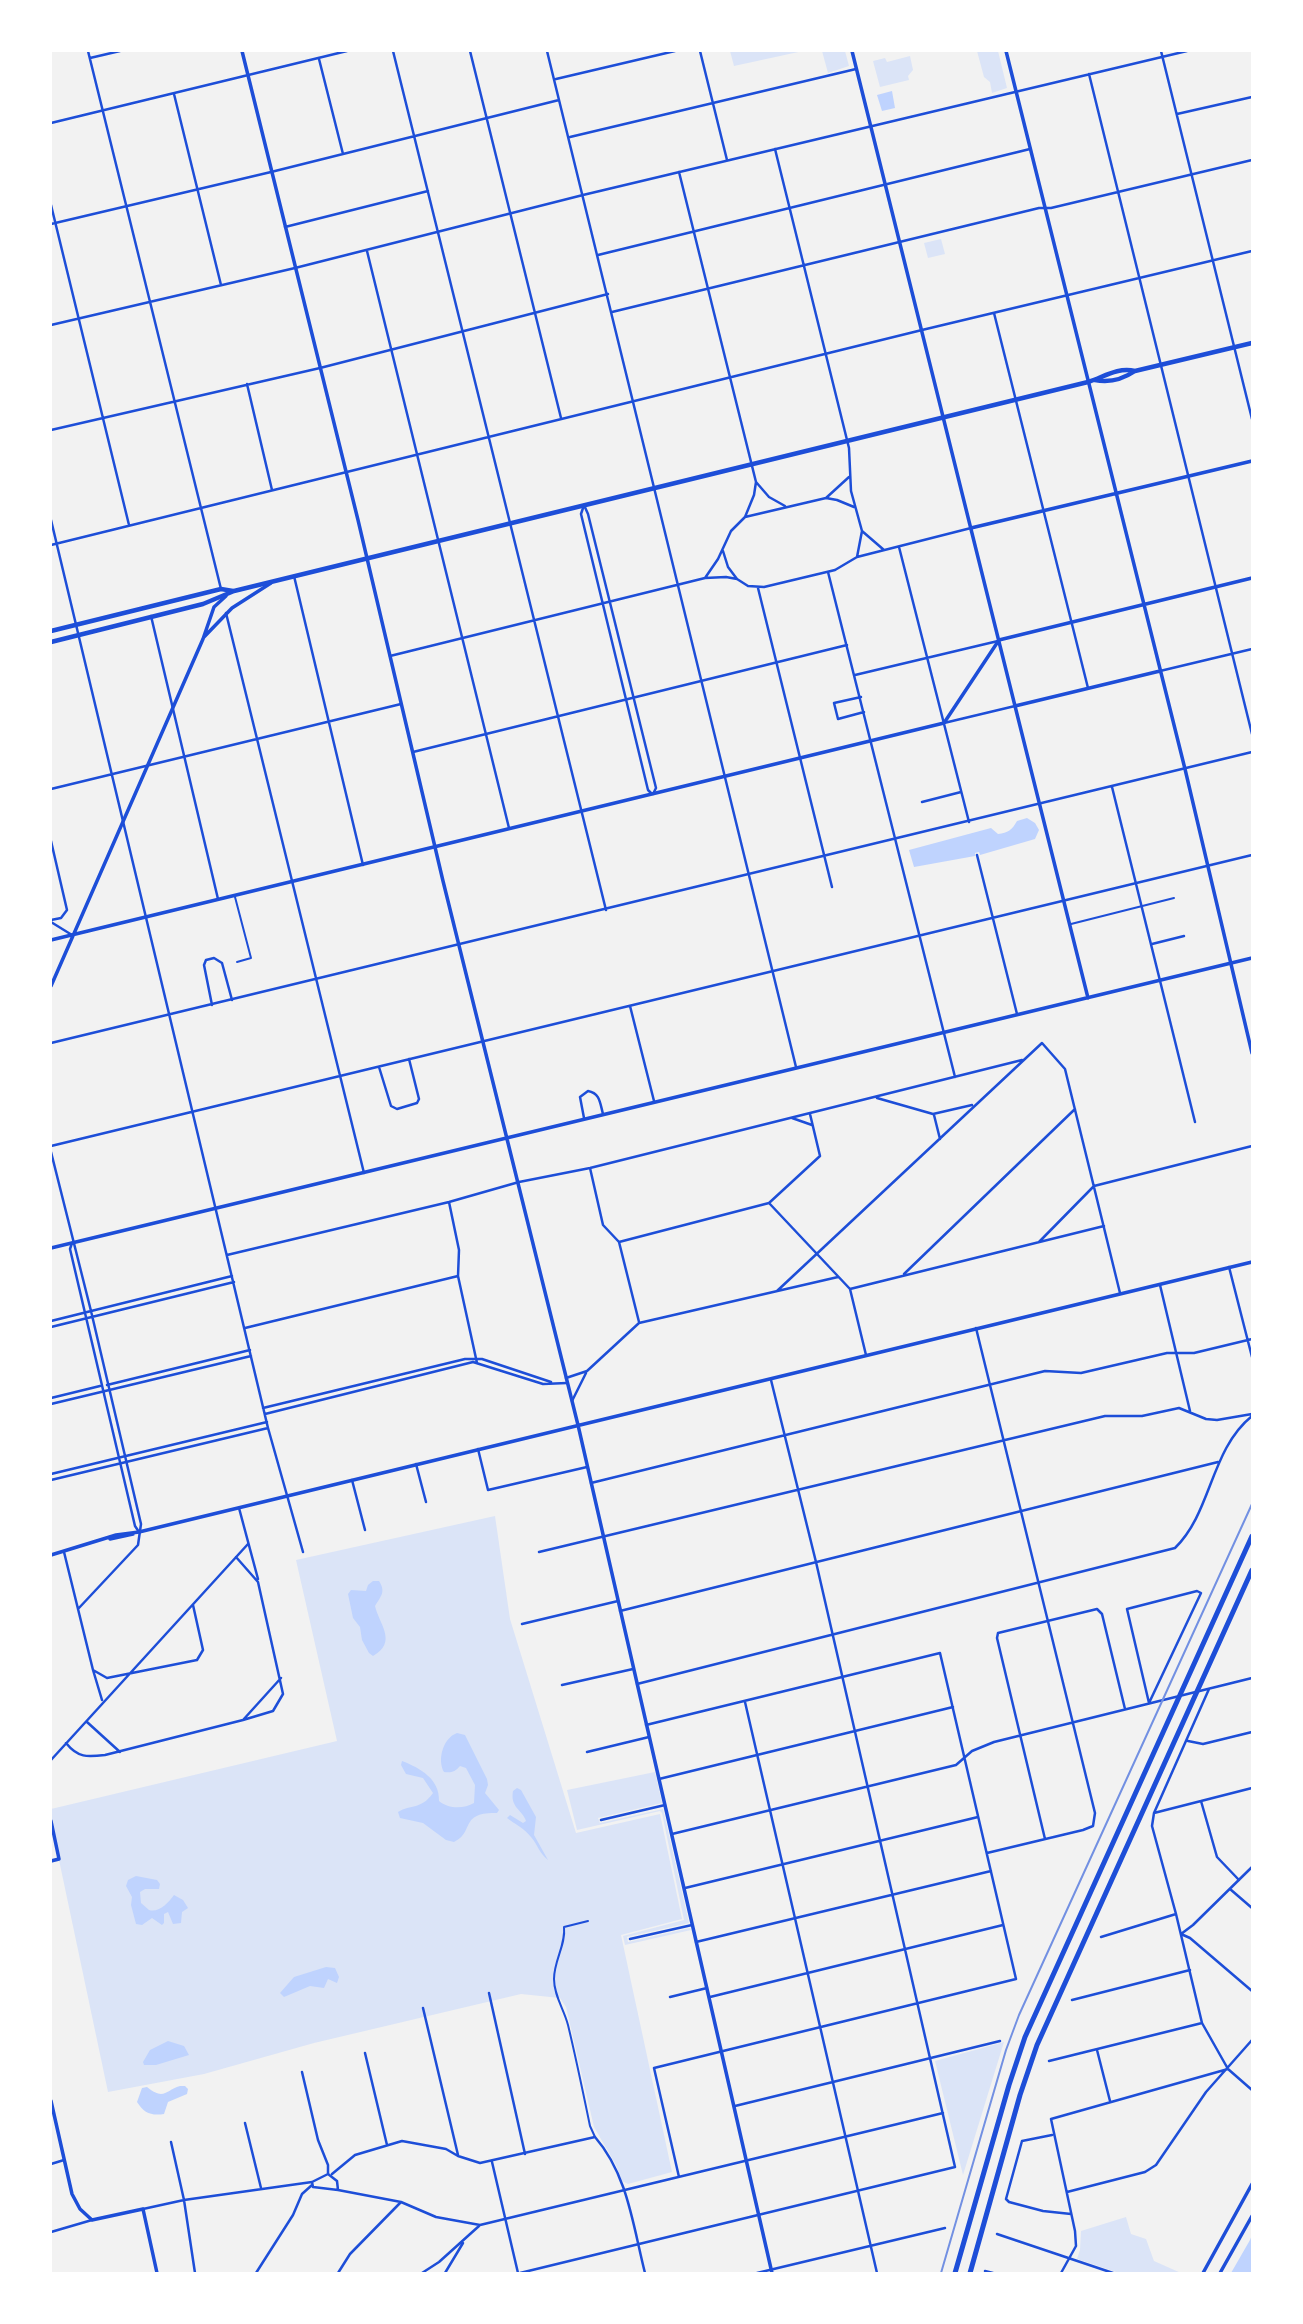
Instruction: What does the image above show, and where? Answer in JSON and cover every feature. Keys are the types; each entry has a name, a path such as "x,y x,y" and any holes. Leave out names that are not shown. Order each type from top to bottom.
{"highway":[{"path":"956,2273 1025,2037 1252,1536"},
{"path":"970,2273 1020,2095 1037,2045 1252,1570"}],"main road":[{"path":"51,642 203,604 234,591 293,576 1095,380 1104,382 1135,371 1252,343"},
{"path":"51,631 220,589 234,591"}],"street":[{"path":"88,51 220,589"},
{"path":"89,58 120,51"},
{"path":"242,51 578,1425 772,2272"},
{"path":"51,123 347,51"},
{"path":"393,51 606,910"},
{"path":"470,51 561,418"},
{"path":"547,51 680,585 796,1068"},
{"path":"554,79 675,51"},
{"path":"700,51 727,160"},
{"path":"852,51 1088,998"},
{"path":"1006,51 1185,769 1252,1053"},
{"path":"1161,51 1252,419"},
{"path":"51,325 1187,51"},
{"path":"319,58 343,154"},
{"path":"569,137 856,69"},
{"path":"1089,74 1252,734"},
{"path":"174,94 221,285"},
{"path":"1177,114 1252,97"},
{"path":"53,224 559,100"},
{"path":"775,149 847,441 849,477 854,507 862,531 857,557"},
{"path":"598,254 1031,149"},
{"path":"612,312 1252,160"},
{"path":"679,172 755,482 754,495 745,517 731,531 723,551 705,578"},
{"path":"285,227 428,191"},
{"path":"51,205 53,224 129,525"},
{"path":"367,250 509,828"},
{"path":"51,545 1252,251"},
{"path":"51,430 320,368 608,294"},
{"path":"994,313 1088,688"},
{"path":"247,384 272,490"},
{"path":"723,551 728,567 737,579 748,586 758,587 828,572 857,557 1252,461"},
{"path":"826,498 849,477"},
{"path":"755,482 769,497 787,507"},
{"path":"745,517 826,498 854,507"},
{"path":"584,505 656,788 653,794"},
{"path":"584,505 581,514 648,790 653,794"},
{"path":"51,520 263,1408 303,1552"},
{"path":"862,531 885,550"},
{"path":"899,547 969,822"},
{"path":"828,572 956,1077"},
{"path":"293,576 363,864"},
{"path":"390,656 705,578 737,579"},
{"path":"855,675 1252,578"},
{"path":"203,639 226,613 273,582"},
{"path":"758,587 832,887"},
{"path":"51,986 203,639 214,607 234,591"},
{"path":"226,613 364,1172"},
{"path":"151,616 218,900"},
{"path":"944,723 999,640"},
{"path":"413,752 848,645"},
{"path":"51,940 1252,649"},
{"path":"861,697 834,704 838,719 865,712"},
{"path":"51,789 401,704"},
{"path":"51,1043 1252,752"},
{"path":"1112,787 1195,1122"},
{"path":"922,802 961,792"},
{"path":"51,841 67,911 61,918 51,921"},
{"path":"977,855 1017,1014"},
{"path":"51,1146 1252,855"},
{"path":"51,921 72,934"},
{"path":"1152,944 1184,936"},
{"path":"212,1005 204,965 206,960 214,958 222,962 232,1000"},
{"path":"51,1248 1252,958"},
{"path":"630,1006 654,1102"},
{"path":"777,1291 1042,1044 1065,1069 1121,1293"},
{"path":"380,1067 391,1106 397,1109 417,1103 419,1099 409,1059"},
{"path":"227,1255 449,1202 519,1182 590,1168 876,1098 1022,1060"},
{"path":"584,1118 580,1097 588,1091 597,1094 603,1114"},
{"path":"876,1098 933,1114 975,1104"},
{"path":"902,1276 1075,1109"},
{"path":"619,1242 769,1203 820,1156 810,1114"},
{"path":"933,1114 940,1139"},
{"path":"792,1118 813,1125"},
{"path":"1038,1242 1094,1186 1252,1146"},
{"path":"51,1152 141,1524 137,1532"},
{"path":"590,1168 603,1225 619,1242 639,1323"},
{"path":"449,1202 459,1250 458,1276 477,1363"},
{"path":"769,1203 850,1289 866,1354"},
{"path":"850,1289 1104,1226"},
{"path":"73,1243 70,1249 138,1545 78,1609"},
{"path":"51,1555 116,1535 239,1508 1252,1262"},
{"path":"1229,1267 1250,1340 1252,1357"},
{"path":"51,1321 232,1276"},
{"path":"245,1328 458,1276"},
{"path":"265,1414 477,1363 543,1384 554,1383 587,1371 639,1323 838,1277"},
{"path":"51,1327 234,1282"},
{"path":"1159,1284 1190,1411"},
{"path":"160,1294 162,1300"},
{"path":"976,1328 1095,1813 1093,1826 987,1853"},
{"path":"591,1483 1045,1371 1081,1373 1167,1353 1194,1353 1250,1340"},
{"path":"51,1398 250,1350"},
{"path":"51,1404 251,1356"},
{"path":"263,1408 476,1357 554,1383"},
{"path":"572,1401 587,1371"},
{"path":"492,2162 519,2273 955,2167 800,1491 770,1378"},
{"path":"539,1552 1105,1416 1142,1416 1173,1408 1217,1420 1252,1415"},
{"path":"637,1684 1175,1548 1189,1535 1218,1462 1242,1424 1252,1415"},
{"path":"51,1474 267,1422"},
{"path":"51,1480 268,1428"},
{"path":"478,1449 488,1490 587,1467"},
{"path":"620,1611 1218,1462"},
{"path":"416,1464 426,1502"},
{"path":"352,1480 365,1530"},
{"path":"66,1743 83,1758 120,1752 273,1712 283,1694 281,1678 239,1508"},
{"path":"51,1760 248,1544"},
{"path":"64,1552 102,1702"},
{"path":"236,1557 258,1583"},
{"path":"1197,1591 1201,1593 1149,1703 1127,1609 1197,1591"},
{"path":"522,1623 618,1601"},
{"path":"93,1670 107,1678 197,1660 203,1650 193,1604"},
{"path":"1045,1839 998,1633 1097,1609 1102,1614 1125,1709"},
{"path":"646,1724 940,1653 1016,1979 654,2068 679,2177"},
{"path":"562,1685 633,1668"},
{"path":"243,1720 281,1678"},
{"path":"672,1834 956,1765 964,1756 981,1746 1252,1678"},
{"path":"1209,1689 1154,1813 1152,1826 1202,2023 1228,2069 1252,2090"},
{"path":"745,1702 877,2273"},
{"path":"659,1779 953,1707"},
{"path":"87,1722 120,1752"},
{"path":"1188,1741 1203,1744 1252,1732"},
{"path":"587,1752 649,1738"},
{"path":"1154,1813 1252,1788"},
{"path":"1201,1801 1217,1857 1239,1880"},
{"path":"601,1819 665,1805"},
{"path":"684,1888 978,1816"},
{"path":"51,1821 59,1859 51,1861"},
{"path":"1181,1934 1252,1867"},
{"path":"696,1942 991,1871"},
{"path":"1230,1889 1252,1908"},
{"path":"1101,1937 1176,1914"},
{"path":"629,1939 692,1925"},
{"path":"709,1997 1003,1925"},
{"path":"1181,1934 1190,1938 1252,1990"},
{"path":"1072,2000 1190,1970"},
{"path":"670,1997 706,1988"},
{"path":"489,1993 525,2154"},
{"path":"424,2008 458,2156"},
{"path":"1049,2061 1202,2023"},
{"path":"1065,2192 1144,2172 1156,2165 1206,2092 1252,2039"},
{"path":"734,2106 1000,2041"},
{"path":"1097,2049 1110,2101"},
{"path":"365,2053 387,2145"},
{"path":"1061,2273 1076,2246 1051,2119 1228,2069"},
{"path":"302,2072 318,2140 330,2174 339,2184 338,2190"},
{"path":"51,2101 72,2194 80,2209 92,2220"},
{"path":"51,2232 184,2200 261,2188 312,2184 401,2202 436,2217 480,2225 943,2113"},
{"path":"245,2123 261,2188"},
{"path":"1052,2134 1022,2141 1006,2199 1043,2211 1071,2214"},
{"path":"256,2273 293,2215 302,2194 312,2184 355,2155 402,2141 446,2149 480,2163 596,2137 608,2152 625,2190 645,2273"},
{"path":"170,2143 184,2200 195,2273"},
{"path":"51,2164 64,2161"},
{"path":"1202,2273 1252,2185"},
{"path":"338,2273 350,2254 401,2202"},
{"path":"143,2209 157,2273"},
{"path":"1220,2273 1252,2216"},
{"path":"422,2273 480,2225"},
{"path":"757,2273 772,2272 945,2228"},
{"path":"997,2234 1113,2273"},
{"path":"445,2273 465,2240"},
{"path":"985,2271 993,2273"}],"lane":[{"path":"235,895 251,958 237,962"},
{"path":"1070,924 1174,898"},
{"path":"587,1922 564,1927 564,1941 557,1955 554,1978 556,1996 568,2024 590,2126 596,2137"}],"shaded area":[{"path":"730,51 803,51 734,66"},
{"path":"822,51 845,51 849,66 828,73"},
{"path":"977,51 998,51 1007,88 992,93 990,82 984,77"},
{"path":"910,56 913,70 908,76 909,80 880,87 873,61 885,58 887,62"},
{"path":"941,239 945,254 928,258 924,243"},
{"path":"495,1516 510,1619 576,1833 660,1814 682,1919 621,1935 672,2172 628,2184 622,2181 594,2127 566,2007 560,1998 521,1994 314,2043 204,2074 108,2092 51,1822 51,1809 337,1741 296,1560"},
{"path":"655,1772 662,1803 598,1818 600,1823 663,1809 689,1923 627,1937 628,1942 690,1928 691,1930 625,1945 623,1936 684,1920 662,1813 660,1811 577,1830 567,1790"},
{"path":"1004,2042 963,2175 935,2061"},
{"path":"1126,2217 1131,2234 1146,2239 1154,2261 1181,2273 1119,2273 1077,2259 1081,2231"}],"water":[{"path":"892,91 895,108 882,111 877,95"},
{"path":"1027,818 1035,823 1039,830 1035,839 980,855 979,852 975,853 975,856 914,867 909,850 991,828 998,834 1004,833 1017,821"},
{"path":"373,1581 379,1581 382,1588 382,1594 375,1606 386,1639 380,1651 373,1656 362,1640 360,1627 353,1618 348,1594 351,1590 366,1591"},
{"path":"457,1733 465,1735 487,1779 485,1793 499,1810 497,1813 472,1819 464,1833 454,1842 446,1840 423,1823 400,1818 398,1812 420,1804 433,1793 423,1778 406,1774 401,1765 402,1761 428,1775 436,1786 439,1801 443,1804 456,1807 474,1803 475,1785 466,1768 460,1766 455,1771 444,1772 442,1767 441,1756 445,1744"},
{"path":"517,1788 521,1790 536,1817 534,1835 548,1860 529,1834 507,1818 510,1815 523,1823 526,1821 513,1801 513,1791"},
{"path":"136,1876 157,1880 160,1884 159,1889 145,1889 140,1892 141,1903 149,1910 160,1909 174,1895 183,1900 188,1908 182,1912 181,1923 173,1924 168,1912 164,1914 162,1925 152,1918 142,1925 136,1924 131,1905 132,1897 126,1886 128,1880"},
{"path":"326,1967 335,1968 339,1977 337,1983 328,1979 324,1988 310,1986 284,1997 280,1993 294,1977"},
{"path":"168,2041 184,2046 189,2055 156,2065 144,2065 150,2050"},
{"path":"180,2086 188,2089 187,2094 168,2102 164,2114 148,2113 137,2102 142,2088 147,2087 161,2094"},
{"path":"1252,2235 1252,2273 1231,2273 1250,2240"}],"railway":[{"path":"941,2273 1006,2050 1019,2015 1252,1504"}]}
